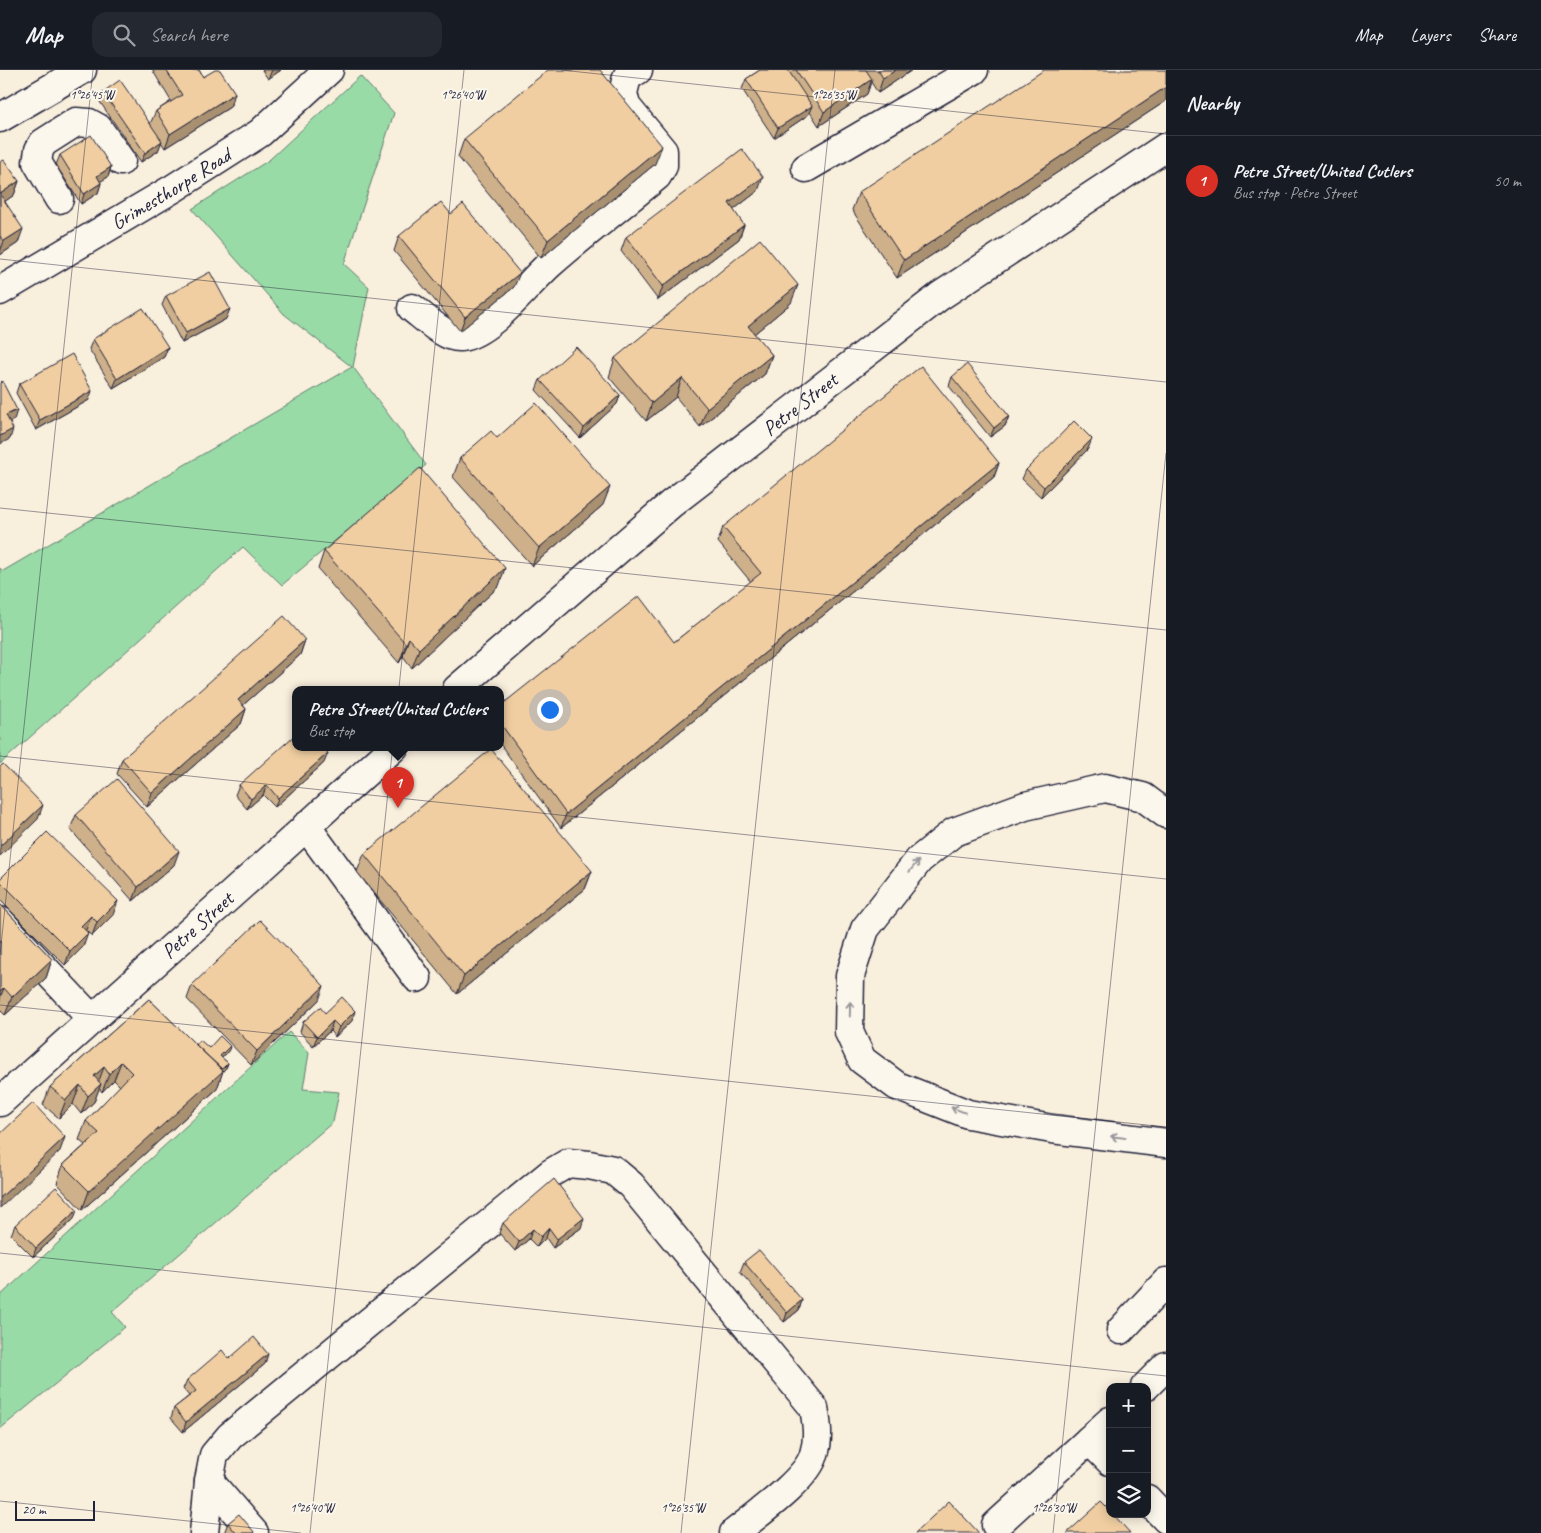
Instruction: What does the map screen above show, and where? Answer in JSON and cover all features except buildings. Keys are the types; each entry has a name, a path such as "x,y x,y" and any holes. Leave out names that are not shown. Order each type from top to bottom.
{"street":[{"path":"0,118 82,70"},
{"name":"Grimesthorpe Road","path":"0,292 174,188 260,133 329,70"},
{"path":"806,168 974,70"},
{"path":"412,308 441,331 458,337 471,334 492,321 550,263 657,176 662,166 663,151 626,106 623,93 633,74"},
{"path":"38,96 60,132"},
{"path":"59,199 38,162 39,150 43,143 76,122 89,123 98,128 121,162"},
{"name":"Petre Street","path":"460,686 671,504 924,308 948,290 1166,147"},
{"name":"Petre Street","path":"0,1102 390,751"},
{"path":"1166,814 1143,797 1105,788 1025,806 954,832 918,860 865,929 850,976 849,1032 862,1060 897,1086 968,1114 1052,1129 1166,1143"},
{"path":"306,826 417,978"},
{"path":"0,920 92,1020"},
{"path":"204,1533 209,1481 214,1455 230,1436 551,1173 568,1163 613,1170 631,1185 814,1408 818,1429 814,1456 800,1477 734,1533"},
{"path":"1121,1330 1166,1282"},
{"path":"1149,1383 1166,1366"},
{"path":"996,1526 1106,1424"},
{"path":"1090,1440 1106,1457"},
{"path":"209,1481 254,1533"},
{"path":"1151,1503 1166,1519"}],"green space":[{"path":"360,76 394,113 344,264 369,287 353,367 426,465 282,585 243,547 0,764 0,568 3,571 352,367 284,314 192,209 269,160"},
{"path":"289,1032 309,1053 303,1089 339,1092 333,1122 112,1312 125,1327 0,1429 0,1296"}],"place":[{"name":"Petre Street/United Cutlers","path":"398,808"}]}
